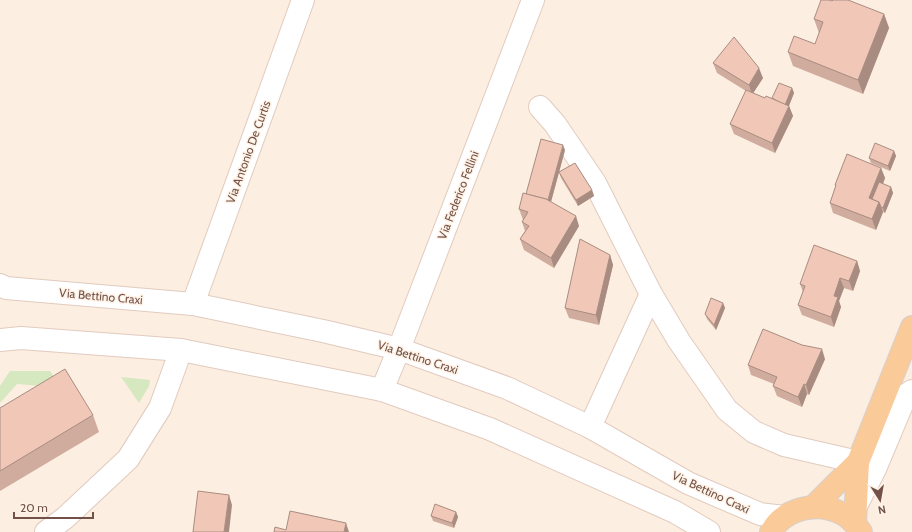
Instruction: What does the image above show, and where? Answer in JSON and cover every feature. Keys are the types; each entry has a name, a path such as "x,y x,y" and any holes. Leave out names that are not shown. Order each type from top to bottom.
{"main road":[{"path":"777,524 798,510 813,507 828,508 857,521 858,462 912,327"},
{"path":"813,507 858,462"}],"street":[{"name":"Via Antonio De Curtis","path":"193,304 303,0"},
{"name":"Via Federico Fellini","path":"382,390 533,0"},
{"path":"540,107 555,124 596,182 651,294 679,341 727,410 754,432 784,445 858,462"},
{"name":"Via Bettino Craxi","path":"0,285 6,288 193,304 399,348 507,388 590,427 688,483 760,514 777,524"},
{"path":"590,427 651,294"},
{"path":"0,340 21,338 181,350 382,390 490,429 675,512 709,532"},
{"path":"46,532 65,518 128,458 160,408 181,350"},
{"path":"857,521 875,469 906,395 912,391"}],"green space":[{"path":"10,371 50,371 55,378 42,386 17,384 0,403 0,386"},
{"path":"121,377 150,380 149,386 139,403"}],"building":[{"path":"821,0 848,0 884,14 858,80 788,52 794,36 815,44 823,22 814,19"},
{"path":"734,37 759,68 749,85 713,63"},
{"path":"779,83 792,88 785,105 772,98"},
{"path":"746,90 765,98 766,96 789,106 772,143 730,124"},
{"path":"541,139 563,145 548,200 526,194"},
{"path":"875,143 894,151 888,166 869,158"},
{"path":"847,154 881,168 869,198 879,202 872,219 830,203"},
{"path":"575,163 592,190 576,200 559,172"},
{"path":"879,182 891,187 883,208 879,202 872,199"},
{"path":"523,193 546,199 576,216 551,258 520,239 529,226 522,222 528,212 519,209"},
{"path":"580,239 610,255 596,315 565,308"},
{"path":"814,245 857,261 849,281 840,278 834,296 838,297 831,317 798,305 805,286 800,284"},
{"path":"711,298 723,303 714,325 705,314"},
{"path":"763,329 802,345 822,349 806,385 804,384 798,397 773,386 777,377 748,365"},
{"path":"65,369 93,415 0,471 0,408"},
{"path":"198,491 229,495 224,532 193,532"},
{"path":"435,504 456,512 452,523 431,516"},
{"path":"290,511 346,523 344,532 274,532 275,527 286,530"}]}
